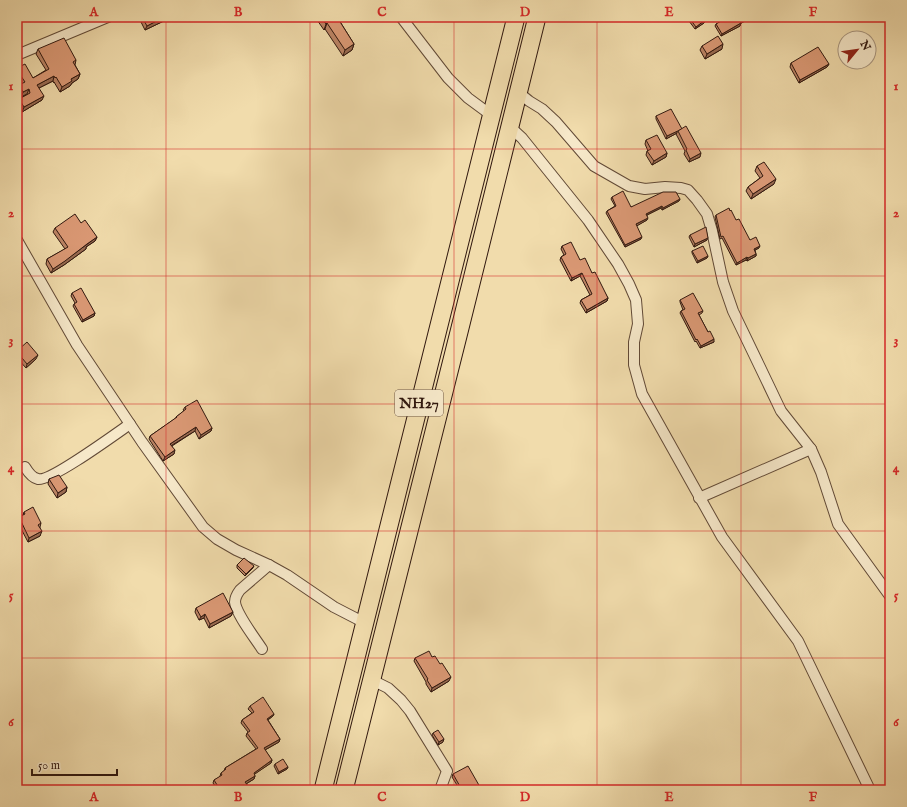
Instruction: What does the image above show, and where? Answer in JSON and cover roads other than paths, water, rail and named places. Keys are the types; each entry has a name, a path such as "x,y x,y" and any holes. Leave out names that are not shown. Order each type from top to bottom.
{"highway":[{"name":"NH27","path":"323,790 516,17"},
{"name":"NH27","path":"344,790 537,17"}],"street":[{"path":"17,55 108,17"},
{"path":"402,17 448,78 468,98 491,114"},
{"path":"518,92 542,109 556,122 594,166 629,186 645,189 665,187 681,188 688,190 697,200 707,214 723,282 733,311 781,411 811,449 821,472 838,524 890,596"},
{"path":"509,126 522,138 588,220 618,264 629,284 636,300 638,324 634,342 634,365 642,394 722,538 798,641 870,790"},
{"path":"17,240 77,345 130,424 203,527 217,539 287,575 334,607 364,623"},
{"path":"25,467 31,476 42,480 69,465 130,424"},
{"path":"699,498 811,449"},
{"path":"262,649 244,623 235,602 240,590 269,565"},
{"path":"372,680 388,688 401,700 410,711 436,752 447,771 440,790"}]}
